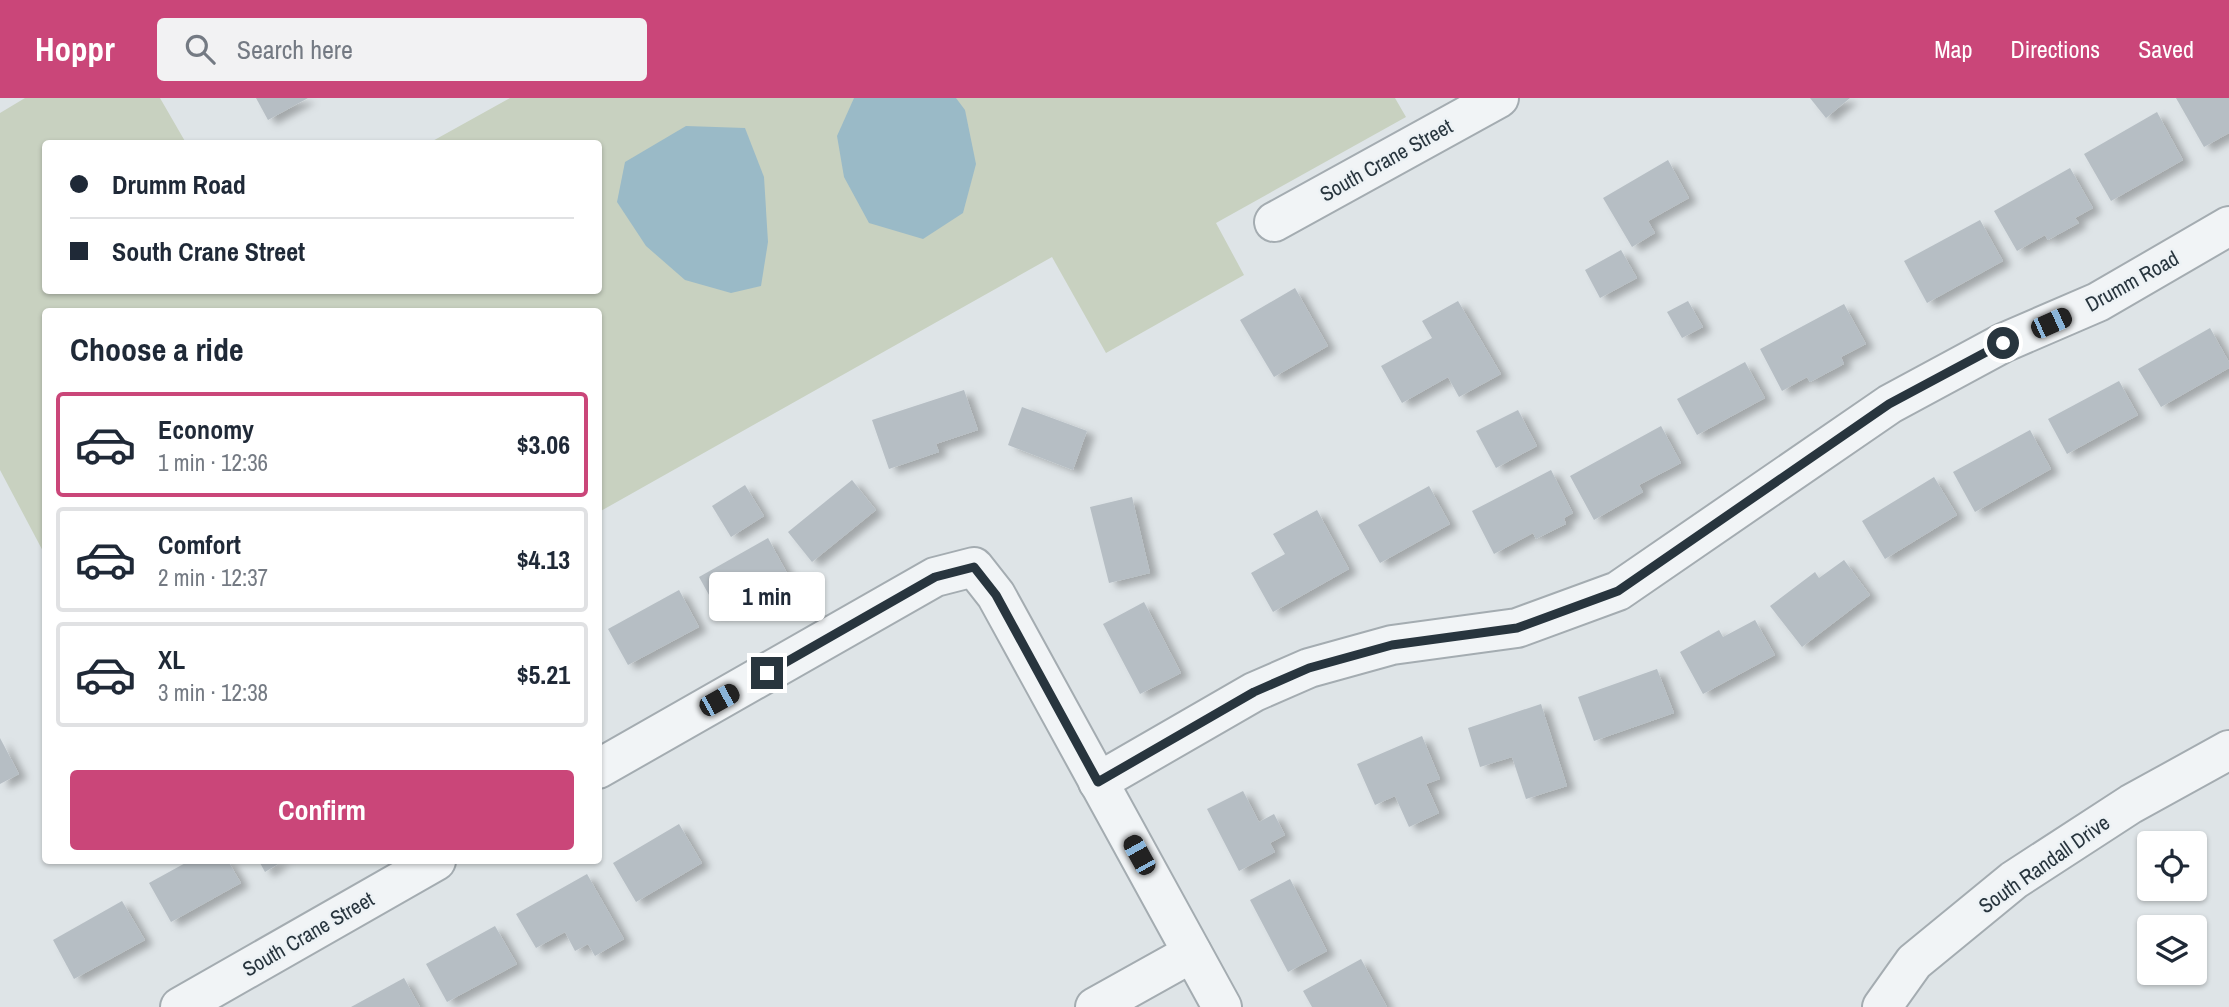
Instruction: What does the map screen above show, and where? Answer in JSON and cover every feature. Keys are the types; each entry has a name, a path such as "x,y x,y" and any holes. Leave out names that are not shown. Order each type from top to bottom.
{"street":[{"name":"South Crane Street","path":"1274,222 1499,98"},
{"name":"Drumm Road","path":"1098,782 1254,692 1309,668 1392,645 1517,628 1618,591 1889,404 2003,343 2098,302 2229,226"},
{"path":"602,767 935,577 974,567 996,595 1222,1007"},
{"name":"South Randall Drive","path":"1882,1007 1914,962 2014,880 2131,804 2229,750"},
{"name":"South Crane Street","path":"180,1007 431,864"},
{"path":"1095,1007 1192,953"}],"green space":[{"path":"25,98 160,98 184,140 42,140 42,294 602,294 602,140 434,140 510,98 1395,98 1406,117 1216,223 1244,275 1106,353 1052,257 602,510 602,308 42,308 42,549 0,470 0,113"}],"water":[{"path":"854,98 956,98 965,110 976,164 963,213 923,239 869,223 844,177 837,136"},
{"path":"686,126 745,128 764,177 768,242 761,286 731,293 685,280 646,246 617,202 625,162"}],"building":[{"path":"256,98 308,98 268,120"},
{"path":"1810,98 1850,98 1826,118"},
{"path":"2176,98 2229,98 2229,133 2204,147"},
{"path":"2157,112 2183,160 2111,201 2084,154"},
{"path":"1668,160 1689,198 1648,221 1655,233 1632,247 1603,198"},
{"path":"2070,168 2093,208 2075,218 2079,223 2048,240 2045,235 2017,251 1994,211"},
{"path":"1980,220 2003,261 1927,303 1904,261"},
{"path":"1621,250 1637,278 1600,298 1585,270"},
{"path":"1295,288 1328,346 1274,377 1240,320"},
{"path":"1458,301 1501,374 1459,397 1448,377 1402,403 1381,366 1432,338 1422,321"},
{"path":"1688,301 1703,327 1682,338 1667,312"},
{"path":"1844,304 1866,344 1841,357 1844,364 1810,382 1807,377 1782,391 1760,349"},
{"path":"2210,328 2229,362 2229,368 2161,407 2138,369"},
{"path":"1745,362 1765,398 1697,435 1677,399"},
{"path":"2119,381 2138,415 2067,454 2048,419"},
{"path":"964,390 978,430 936,444 939,452 889,469 872,420"},
{"path":"1022,407 1087,431 1073,470 1008,445"},
{"path":"1518,410 1537,446 1496,468 1476,431"},
{"path":"1661,426 1681,463 1639,485 1643,492 1594,520 1570,476"},
{"path":"2030,430 2051,469 1975,512 1953,472"},
{"path":"1551,470 1573,513 1564,518 1566,524 1536,539 1533,533 1494,554 1472,511"},
{"path":"1934,477 1957,515 1885,559 1862,521"},
{"path":"852,480 876,510 812,562 788,532"},
{"path":"745,485 764,516 731,537 712,506"},
{"path":"1429,486 1450,524 1380,563 1358,525"},
{"path":"1132,497 1150,573 1109,583 1090,507"},
{"path":"1317,510 1349,569 1273,612 1251,573 1285,554 1273,534"},
{"path":"768,538 787,573 718,611 699,577"},
{"path":"1844,560 1870,595 1802,647 1770,606 1815,572 1819,578"},
{"path":"679,590 699,627 628,665 608,629"},
{"path":"1144,602 1181,673 1140,694 1103,624"},
{"path":"1755,620 1775,655 1703,694 1680,652 1719,630 1723,637"},
{"path":"1657,669 1674,713 1594,741 1578,697"},
{"path":"1541,704 1567,786 1526,799 1512,757 1480,767 1468,728"},
{"path":"1422,736 1440,779 1426,784 1439,813 1409,827 1395,796 1375,805 1357,764"},
{"path":"0,738 19,774 0,784"},
{"path":"1243,791 1259,822 1274,814 1285,835 1270,843 1275,852 1239,871 1207,809"},
{"path":"679,824 702,863 636,902 613,863"},
{"path":"184,864 230,864 241,883 171,922 149,883"},
{"path":"261,864 278,864 265,872"},
{"path":"587,874 624,939 595,956 588,944 575,951 565,932 536,948 516,914"},
{"path":"1290,879 1327,951 1288,972 1250,900"},
{"path":"122,901 145,940 74,979 53,940"},
{"path":"495,926 517,964 447,1002 426,964"},
{"path":"1361,959 1387,1007 1312,1007 1303,991"},
{"path":"404,978 420,1007 351,1007"}],"route":[{"path":"767,673 935,577 974,567 996,595 1098,782 1254,692 1309,668 1392,645 1517,628 1618,591 1889,404 2003,343"}]}
